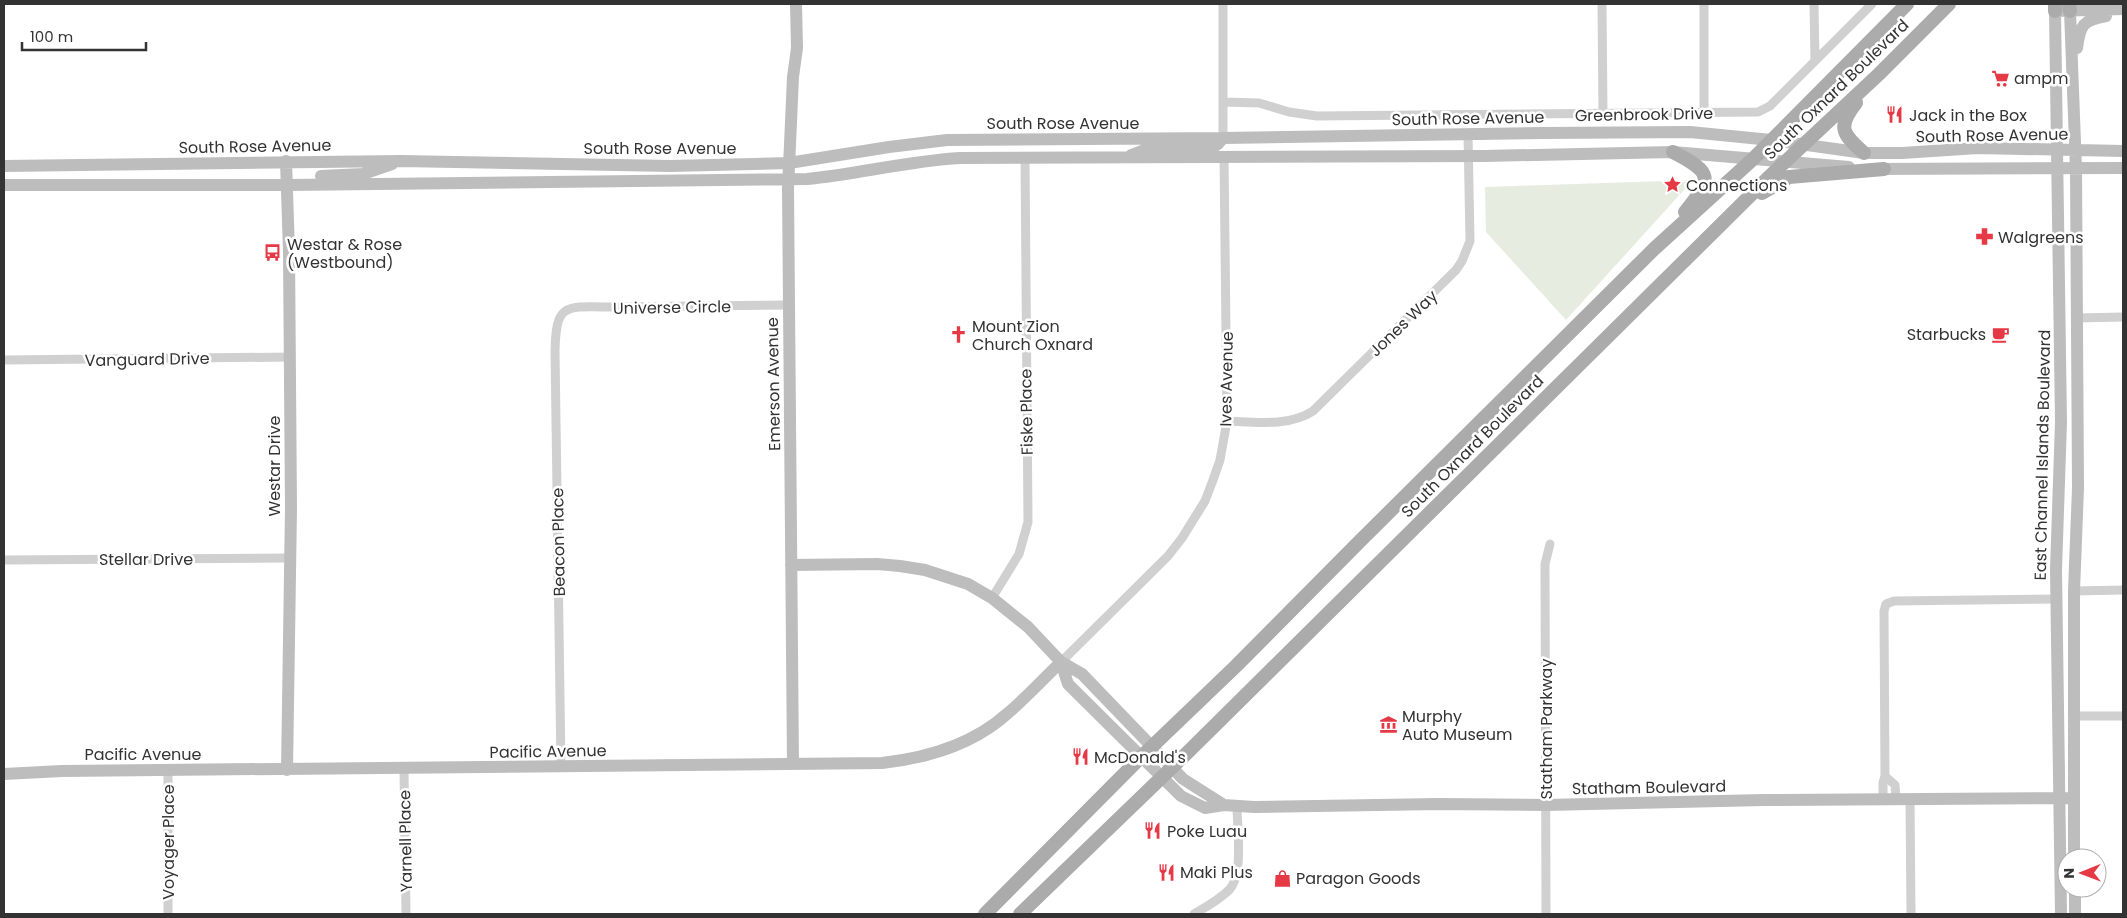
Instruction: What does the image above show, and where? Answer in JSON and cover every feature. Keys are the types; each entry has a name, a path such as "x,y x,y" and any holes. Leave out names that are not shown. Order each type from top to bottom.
{"main road":[{"name":"Emerson Avenue","path":"793,764 788,179 793,77 797,48 796,4"},
{"name":"South Oxnard Boulevard","path":"985,914 1140,757 1236,666 1654,249 1753,159 1907,4"},
{"name":"South Oxnard Boulevard","path":"1025,913 1738,209 1949,4"},
{"path":"1924,29 1956,4"},
{"name":"East Channel Islands Boulevard","path":"2061,914 2056,599 2060,478 2055,7 2123,10"},
{"name":"East Channel Islands Boulevard","path":"2069,7 2076,151 2078,488 2074,591 2074,848"},
{"path":"2074,88 2078,36 2085,22 2091,18 2123,10"},
{"path":"1864,153 1849,140 1844,130 1844,125 1850,112 1879,74"},
{"name":"South Rose Avenue","path":"4,166 401,161 671,166 789,164 934,141 1690,132 1771,140 1864,153 1902,153 1978,148 2123,151"},
{"path":"1124,158 1147,149 1210,149 1223,138"},
{"name":"South Rose Avenue","path":"4,186 288,185 788,179 845,175 932,160 1224,156 1468,156 1673,152 1884,169 2123,168"},
{"path":"1654,249 1703,189 1706,180 1704,173 1699,167 1673,152"},
{"path":"288,185 295,177 363,174 401,161"},
{"path":"222,185 279,176 276,168 259,162"},
{"name":"Westar Drive","path":"286,162 288,185 291,508 287,770"},
{"path":"1738,209 1789,177 1884,169"},
{"path":"2060,478 2066,514 2063,570 2065,581 2074,591 2069,595 2065,604 2064,638 2058,667 2067,713 2074,716"},
{"name":"Statham Boulevard","path":"791,565 878,564 900,566 948,577 968,584 992,598 1028,627 1061,662 1082,674 1152,746 1181,796 1205,808 1230,806 1438,804 1546,806 2074,798"},
{"name":"Statham Boulevard","path":"1061,662 1068,684 1140,757 1166,772"},
{"name":"Pacific Avenue","path":"4,774 62,771 882,763 915,758 942,750 979,734 998,721 1061,662"},
{"path":"2075,898 2075,914"}],"street":[{"path":"1223,4 1223,138"},
{"path":"1602,4 1603,114"},
{"path":"1704,4 1704,113"},
{"path":"1814,4 1815,61"},
{"name":"Greenbrook Drive","path":"1224,102 1259,103 1289,112 1317,116 1753,113 1765,109 1872,4"},
{"name":"Jones Way","path":"1227,421 1287,422 1313,411 1456,270 1470,241 1468,134"},
{"name":"Ives Avenue","path":"1061,662 1168,556 1182,538 1201,507 1220,460 1227,421 1224,156"},
{"name":"Fiske Place","path":"992,598 1019,554 1028,522 1025,158"},
{"name":"Universe Circle","path":"560,318 570,309 580,306 789,305"},
{"path":"2076,318 2123,317"},
{"name":"Beacon Place","path":"560,318 555,334 555,352 560,767"},
{"name":"Vanguard Drive","path":"4,360 290,357"},
{"name":"Statham Parkway","path":"1546,914 1545,564 1550,544"},
{"name":"Stellar Drive","path":"4,560 289,558"},
{"path":"2074,591 2123,590"},
{"path":"1883,800 1882,783 1886,776 1884,611 1886,604 1894,601 2056,599"},
{"path":"2074,716 2123,716"},
{"name":"Yarnell Place","path":"404,769 406,914"},
{"name":"Voyager Place","path":"168,770 168,914"},
{"path":"1886,776 1895,785 1896,800"},
{"path":"1910,800 1911,914"},
{"path":"1194,914 1224,894 1234,882 1238,862 1230,806"}],"shaded area":[{"path":"1693,180 1566,320 1486,232 1485,187"}],"place":[{"name":"ampm","path":"2000,78"},
{"name":"Jack in the Box","path":"1895,115"},
{"name":"Connections","path":"1672,185"},
{"name":"Walgreens","path":"1984,237"},
{"name":"Westar & Rose (Westbound)","path":"273,253"},
{"name":"Starbucks","path":"2000,334"},
{"name":"Mount Zion Church Oxnard","path":"958,335"},
{"name":"Murphy Auto Museum","path":"1388,725"},
{"name":"McDonald's","path":"1080,757"},
{"name":"Poke Luau","path":"1153,831"},
{"name":"Maki Plus","path":"1166,872"},
{"name":"Paragon Goods","path":"1282,878"}]}
